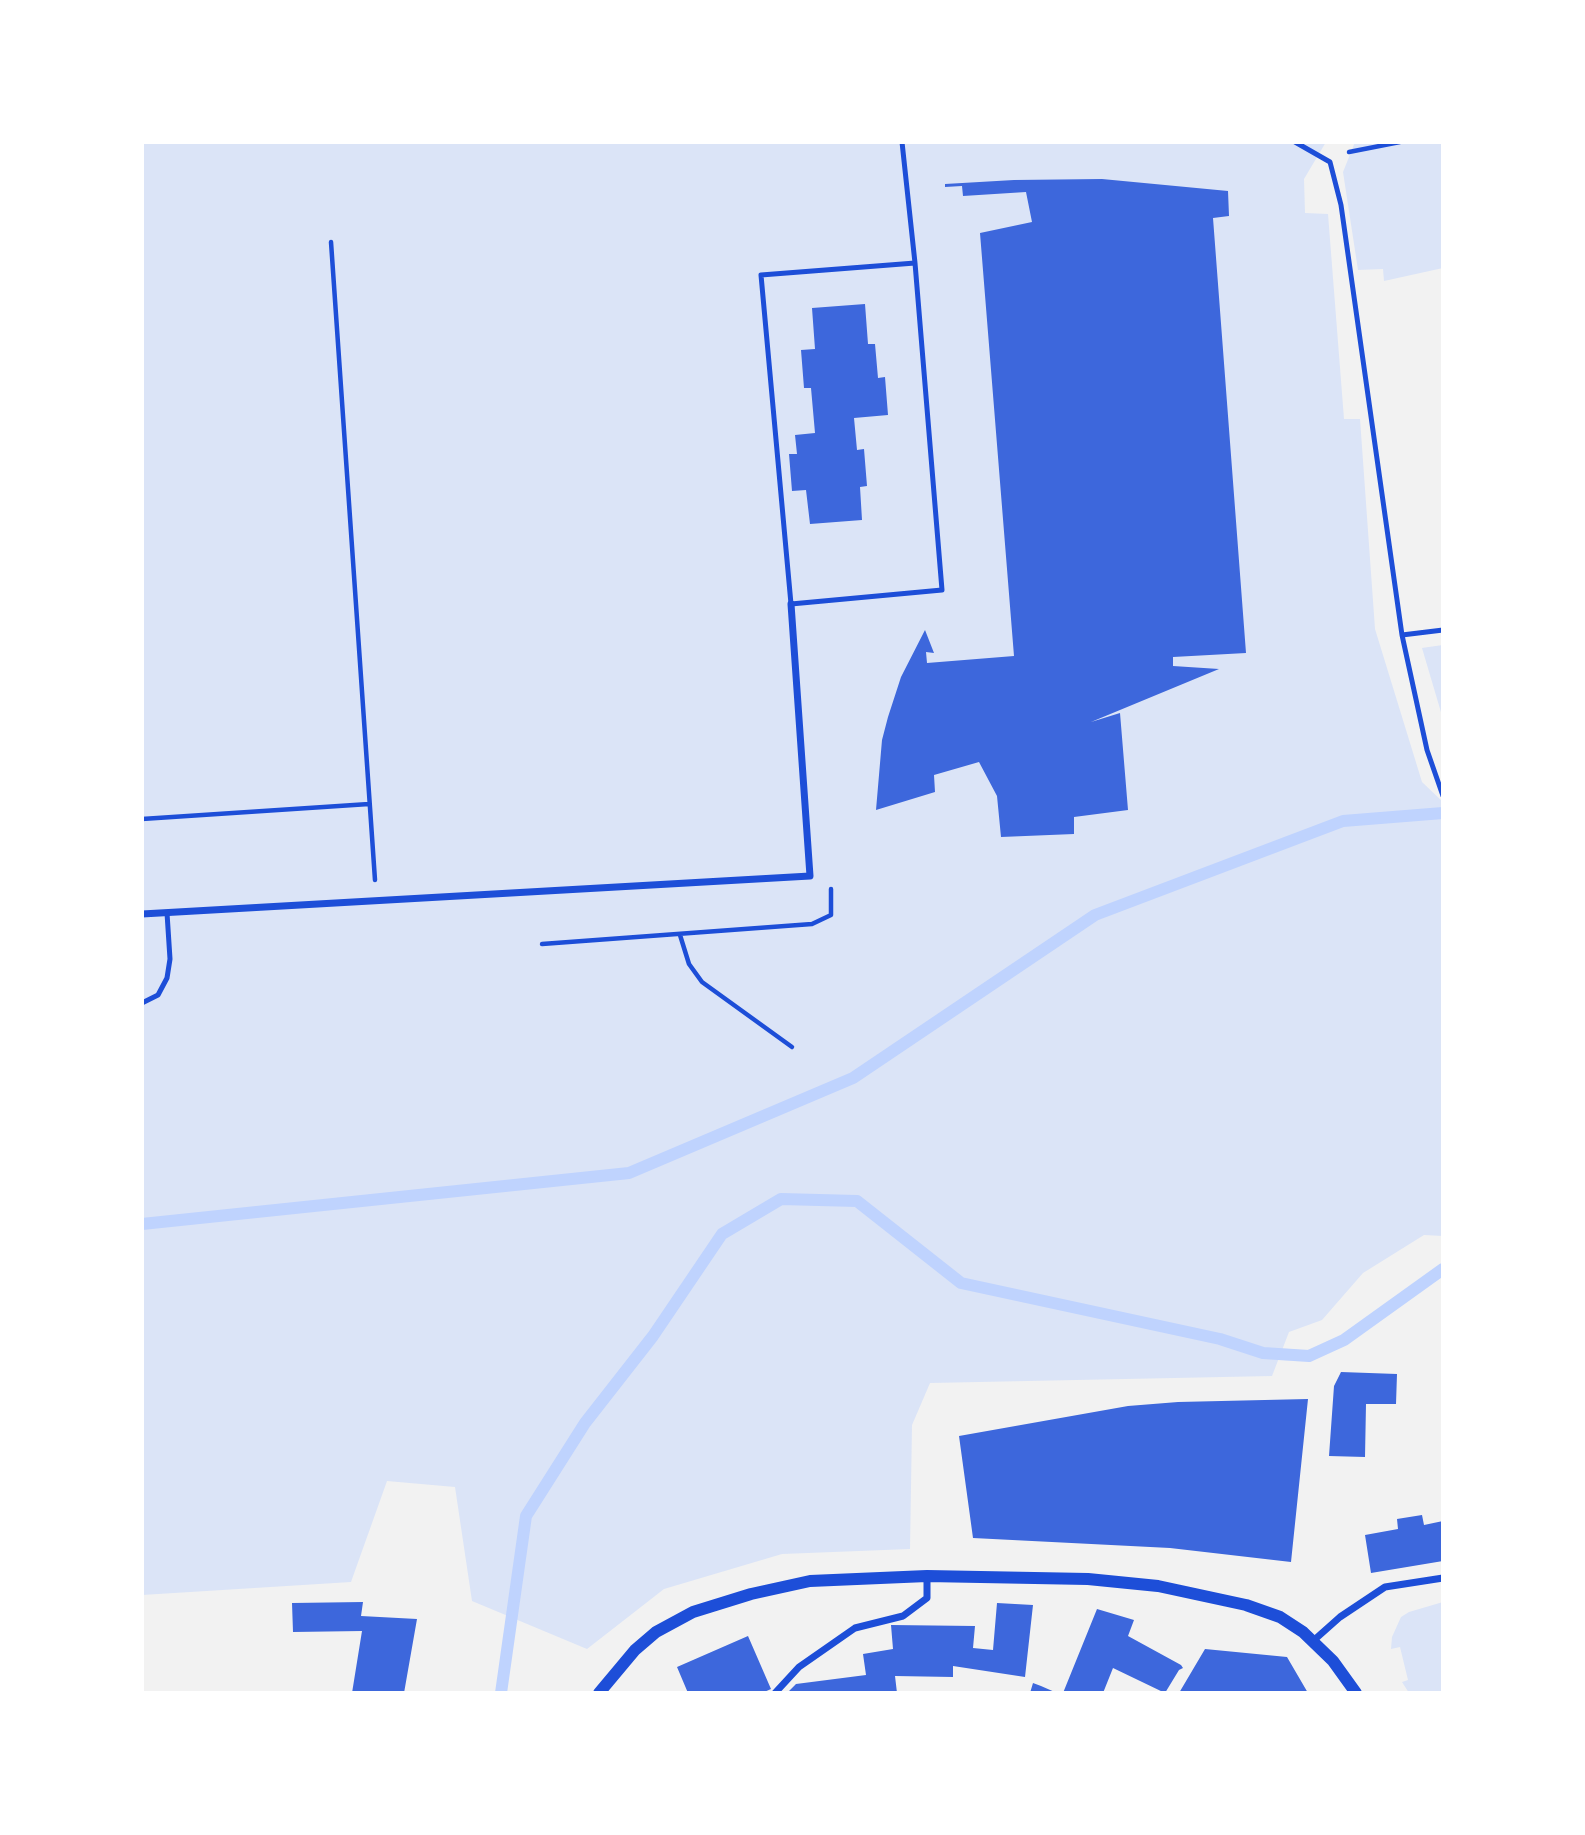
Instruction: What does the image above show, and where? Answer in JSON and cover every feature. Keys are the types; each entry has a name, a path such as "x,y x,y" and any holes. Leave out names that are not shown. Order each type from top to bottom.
{"street":[{"path":"142,914 810,876 791,604"},
{"path":"775,1693 799,1667 855,1628 903,1616 927,1598 927,1576"},
{"path":"599,1693 635,1650 656,1632 693,1612 751,1594 810,1581 927,1576 1088,1579 1157,1586 1267,1612 1292,1624 1313,1641 1333,1661 1356,1693"},
{"path":"1313,1641 1340,1617 1385,1587 1443,1578"}],"lane":[{"path":"902,142 915,263 942,590 791,604 761,275 915,263"},
{"path":"1295,142 1330,162 1341,205 1402,635 1427,750 1442,795"},
{"path":"1402,635 1443,630"},
{"path":"142,1003 158,995 167,978 170,959 167,913"}],"path":[{"path":"1330,162 1344,153 1400,142"},
{"path":"331,242 376,901"},
{"path":"142,818 369,804"},
{"path":"680,935 688,964 702,982 792,1047"}],"shaded area":[{"path":"142,142 1326,142 1304,179 1305,213 1328,214 1344,419 1360,419 1375,629 1422,782 1443,802 1443,1236 1424,1235 1363,1273 1322,1320 1289,1332 1272,1376 930,1383 912,1425 910,1549 782,1554 664,1589 587,1649 472,1601 455,1487 387,1481 351,1582 142,1595"},
{"path":"1355,142 1443,142 1443,268 1384,281 1383,269 1358,270 1343,172"},
{"path":"1443,645 1443,719 1422,648"},
{"path":"1443,1602 1443,1693 1409,1693 1402,1682 1408,1680 1400,1647 1391,1649 1392,1637 1401,1617"}],"building":[{"path":"1102,179 1228,191 1229,216 1213,218 1246,653 1173,657 1173,666 1219,669 1091,722 1120,713 1128,810 1074,817 1074,834 1001,837 997,796 979,762 934,775 935,792 876,810 882,740 888,717 901,677 925,630 934,653 926,652 927,663 1014,656 980,233 1032,222 1026,192 963,196 962,186 945,187 945,184"},
{"path":"865,304 868,344 875,344 878,378 885,377 888,415 854,418 857,450 864,449 867,486 860,487 862,520 810,524 806,490 792,491 789,454 797,454 795,435 815,433 811,388 804,388 801,350 815,349 812,308"},
{"path":"1341,1372 1397,1374 1396,1404 1366,1404 1365,1457 1329,1456 1334,1386"},
{"path":"1308,1399 1291,1562 1170,1548 973,1538 959,1436 1128,1406"},
{"path":"1422,1515 1424,1525 1443,1521 1443,1561 1371,1573 1365,1535 1398,1529 1397,1519"},
{"path":"363,1602 361,1616 417,1619 404,1693 352,1693 362,1631 293,1632 292,1603"},
{"path":"997,1603 1033,1605 1025,1677 953,1666 953,1677 895,1676 897,1693 787,1693 796,1684 866,1675 863,1654 893,1649 891,1625 975,1626 973,1648 993,1650"},
{"path":"1097,1609 1134,1620 1128,1636 1181,1665 1183,1668 1165,1693 1113,1668 1103,1693 1063,1693"},
{"path":"748,1636 771,1689 762,1693 688,1693 677,1667"},
{"path":"1205,1649 1287,1657 1308,1693 1179,1693"},
{"path":"1033,1683 1041,1686 1057,1693 1030,1693"}],"waterway":[{"path":"142,1224 629,1173 853,1078 1095,915 1343,821 1443,813"},
{"path":"501,1693 526,1516 585,1423 653,1336 722,1234 781,1199 857,1201 961,1283 1220,1339 1263,1353 1309,1356 1344,1340 1443,1269"}]}
